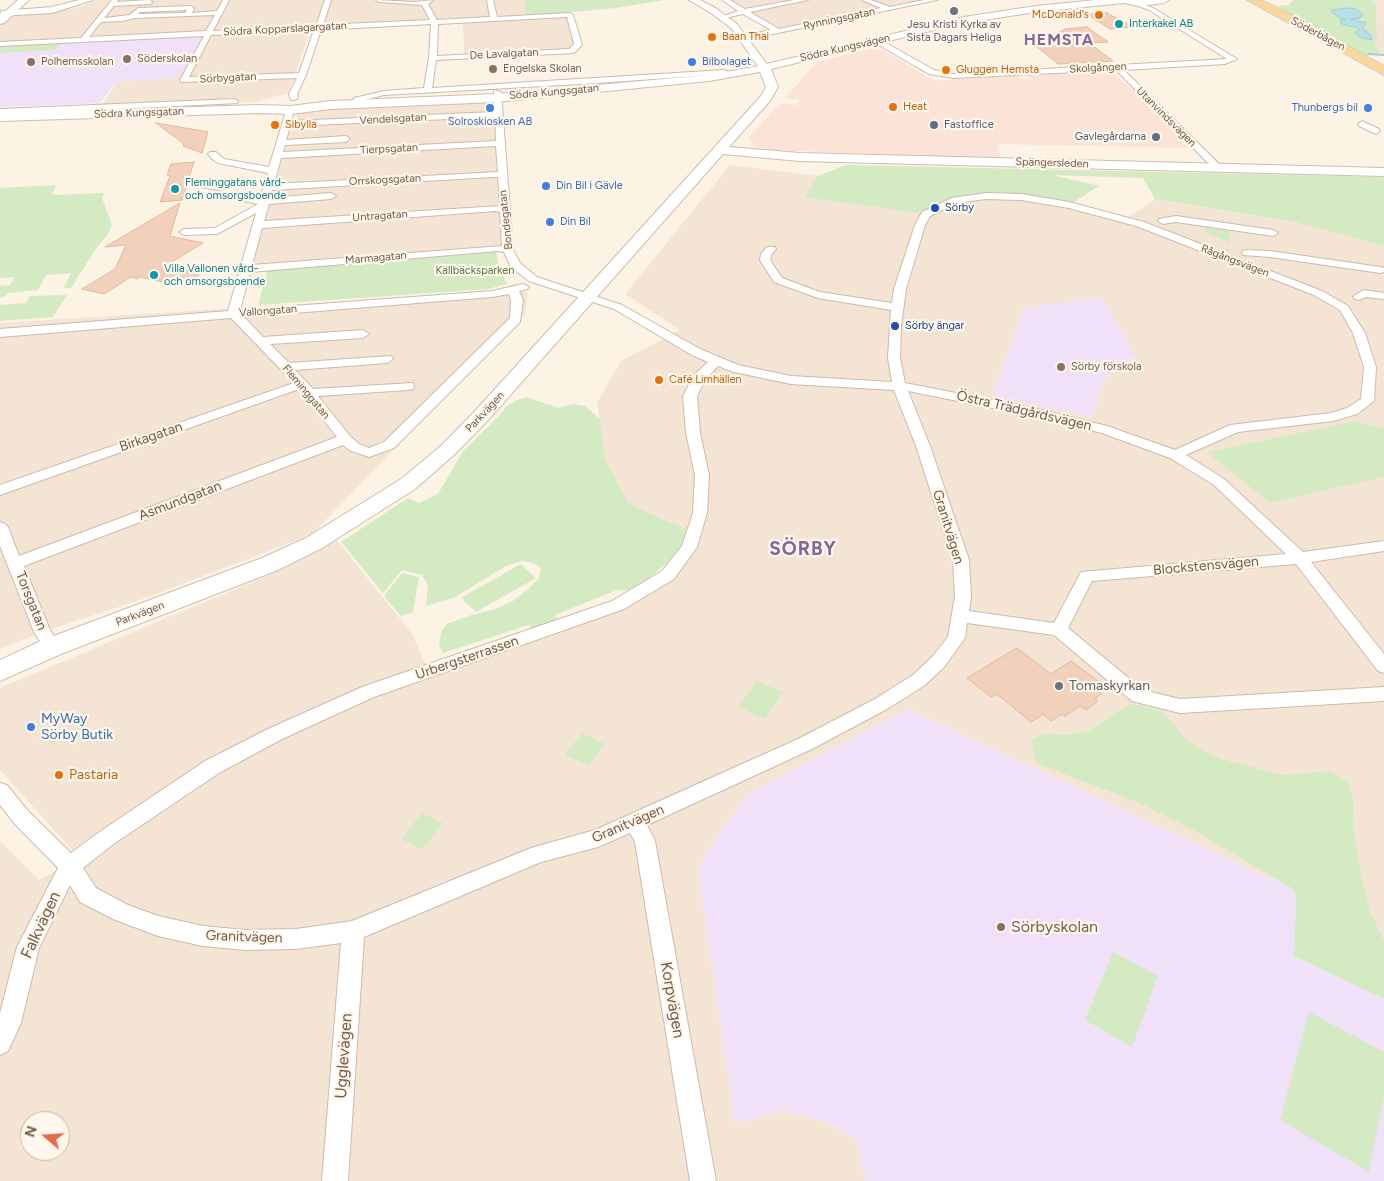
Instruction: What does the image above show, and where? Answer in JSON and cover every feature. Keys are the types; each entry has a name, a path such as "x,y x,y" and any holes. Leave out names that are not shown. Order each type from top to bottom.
{"main road":[{"path":"3,16 16,0"},
{"path":"3,16 24,0"},
{"name":"Södra Kungsvägen","path":"764,67 987,16 1036,9 1164,0"},
{"name":"Söderbågen","path":"1252,0 1384,67"},
{"name":"Söderbågen","path":"1266,0 1278,12"},
{"name":"Söderbågen","path":"1360,56 1384,71"},
{"path":"764,67 772,87"},
{"name":"Södra Kungsgatan","path":"0,117 497,95 714,74 764,67"},
{"path":"714,74 750,78 772,87"},
{"name":"Parkvägen","path":"0,671 52,647 270,564 314,542 408,484 448,450 483,414 680,197 766,98 772,87"},
{"name":"Södra Kungsgatan","path":"0,113 292,105 357,100 497,95"},
{"name":"Spängersleden","path":"719,150 800,157 1384,172"}],"street":[{"path":"3,16 52,10 89,0"},
{"path":"83,40 114,2 197,0"},
{"name":"Sörbygatan","path":"226,0 184,80 302,75"},
{"path":"233,313 287,124 292,105 292,94 302,75 328,0"},
{"path":"379,0 398,3 427,2 435,22 433,58 428,91"},
{"path":"490,0 494,18"},
{"path":"693,0 724,18 744,38 764,67"},
{"path":"725,0 779,32"},
{"path":"774,0 784,4"},
{"path":"724,18 744,11 805,0"},
{"path":"865,0 889,9"},
{"name":"Rynningsgatan","path":"744,38 934,0"},
{"name":"Skolgången","path":"876,41 940,75 1225,62 1233,60 1138,3"},
{"path":"99,20 122,19 135,16 218,13"},
{"path":"122,19 130,24 127,28 182,24 190,14"},
{"name":"Södra Kopparslagargatan","path":"0,44 570,15 578,44 574,49"},
{"name":"De Lavalgatan","path":"433,58 562,52 574,49"},
{"name":"Utanvindsvägen","path":"1116,66 1217,168"},
{"name":"Södra Kungsgatan","path":"357,100 384,93 714,74"},
{"name":"Bondegatan","path":"497,95 501,175 508,250 515,265 534,279 589,297"},
{"name":"Södra Kungsgatan","path":"0,113 234,101"},
{"name":"Vendelsgatan","path":"287,124 481,114 498,115"},
{"path":"1362,124 1376,131"},
{"path":"281,143 346,139"},
{"name":"Tierpsgatan","path":"277,155 500,143"},
{"path":"213,154 221,160 273,171"},
{"name":"Orrskogsgatan","path":"268,187 501,175"},
{"path":"202,190 263,203 331,196"},
{"name":"Rågångsvägen","path":"899,386 894,358 897,307 907,263 926,214 955,200 986,196 1044,200 1097,212 1140,224 1318,292 1344,308 1359,332 1370,368 1367,402 1352,411 1333,417 1235,428 1175,455"},
{"path":"184,232 217,231 263,203"},
{"name":"Untragatan","path":"257,225 496,208 504,210"},
{"path":"1163,221 1176,219 1273,233"},
{"name":"Marmagatan","path":"245,269 498,248 508,250"},
{"path":"771,249 766,254 765,260 778,280 818,295 897,307"},
{"path":"1247,253 1270,254 1380,270"},
{"name":"Vallongatan","path":"0,333 233,313 492,294 513,290 534,279"},
{"name":"Fleminggatan","path":"233,313 306,389 345,439 354,447 369,453 389,445 396,439 516,319 517,300 513,290"},
{"path":"1359,298 1364,293 1384,296"},
{"name":"Östra Trädgårdsvägen","path":"589,297 618,306 696,352 734,368 791,380 899,386 1033,412 1107,430 1175,455 1219,482 1300,558 1384,666"},
{"path":"260,342 363,334"},
{"path":"285,367 387,359"},
{"name":"Urbergsterrassen","path":"70,866 105,839 212,766 275,734 368,692 618,605 668,574 689,547 700,513 702,475 692,433 690,396 699,378 716,362"},
{"name":"Birkagatan","path":"0,490 306,389 408,386"},
{"name":"Granitvägen","path":"0,791 27,823 70,866 88,895 121,912 158,926 203,936 246,940 296,939 353,931 538,854 598,838 635,822 805,744 888,700 919,680 938,662 956,638 963,596 961,560 923,446 899,386"},
{"name":"Asmundgatan","path":"16,563 345,439"},
{"name":"Torsgatan","path":"0,527 42,632 52,647"},
{"name":"Blockstensvägen","path":"1059,630 1087,576 1300,558 1384,546"},
{"path":"960,615 976,619 1059,630 1138,696 1180,706 1384,694"},
{"name":"Korpvägen","path":"635,822 645,841 703,1181"},
{"name":"Falkvägen","path":"0,1043 9,1023 28,947 70,866"},
{"name":"Ugglevägen","path":"336,1181 353,931"}],"shaded area":[{"path":"98,0 525,0 527,16 567,14 577,48 464,55 463,18 312,26 288,93 255,102 100,108 118,81 178,78 0,44 0,27 11,15 54,12 80,7"},
{"path":"724,0 939,0 779,32"},
{"path":"1371,0 1384,0 1384,55 1380,53 1374,42 1377,41 1376,3"},
{"path":"205,35 178,78 118,81 99,103 0,107 0,44"},
{"path":"871,49 883,50 931,79 944,81 1017,75 1022,80 1031,79 1027,75 1111,72 1131,88 1189,148 997,144 1001,159 773,150 755,147 748,138 780,103 797,105 800,100 785,98 817,62"},
{"path":"494,102 508,250 250,266 292,123 297,113 312,109"},
{"path":"730,165 818,176 806,197 1044,200 1123,221 1155,199 1295,222 1384,246 1384,428 1355,421 1208,452 1270,503 1384,477 1384,940 1371,912 1363,884 1354,832 1353,798 1347,780 1328,771 1282,775 1253,768 1207,753 1189,741 1178,728 1122,708 1090,730 1066,735 1045,733 1041,765 1139,803 1186,826 1293,889 908,709 749,793 718,835 698,868 735,1123 783,1111 827,1122 857,1141 866,1181 0,1181 0,841 39,880 112,840 209,775 312,723 371,698 623,610 674,578 696,549 701,536 629,504 605,459 597,403 621,361 680,330 625,294","holes":["1024,308 1136,357 1104,378 1092,417 992,395"]},
{"path":"517,283 528,294 524,316 313,533 137,601 42,632 0,649 0,323 491,292"},
{"name":"Sörby förskola","path":"1101,297 1136,356 1104,378 1092,417 992,395 1024,308"},
{"path":"336,539 413,635 426,666 270,729 206,760 73,851 0,770 0,688 269,575"},
{"name":"Sörbyskolan","path":"908,709 1293,889 1296,897 1294,956 1384,999 1384,1181 866,1181 857,1141 827,1122 783,1111 735,1123 698,868 718,835 749,793"}],"green space":[{"path":"525,0 664,0 616,8 527,16"},
{"path":"1293,0 1371,0 1376,3 1377,41 1374,42 1380,53 1366,56 1315,30 1278,6 1288,5"},
{"path":"62,42 55,50 0,53 0,45"},
{"path":"846,165 1384,177 1384,246 1295,222 1155,199 1143,178 1052,175 1099,186 1069,205 1044,200 972,195 926,214 805,197 818,176"},
{"path":"56,185 52,195 104,193 102,198 112,225 108,234 95,250 71,288 64,288 71,273 46,275 38,290 7,293 6,296 0,297 0,286 10,285 15,277 0,278 0,188"},
{"path":"1206,224 1230,227 1230,243 1206,232"},
{"name":"Källbäcksparken","path":"496,251 499,268 507,284 488,289 258,305 268,268"},
{"path":"67,295 53,317 0,321 0,305 26,303 30,296"},
{"path":"526,397 558,408 574,404 585,406 600,419 605,459 629,504 688,530 686,541 667,563 633,591 617,590 555,615 560,623 534,634 529,625 443,653 439,645 441,632 447,624 471,615 496,609 513,601 539,578 541,568 533,563 522,561 506,566 453,598 426,606 428,585 422,575 402,570 383,593 341,542 408,498 419,503 438,494 463,451 506,407"},
{"path":"1355,421 1384,428 1384,477 1270,503 1207,452"},
{"path":"521,564 536,578 476,612 461,598"},
{"path":"402,573 419,577 413,612 401,616 384,596"},
{"path":"757,681 783,692 765,719 739,707"},
{"path":"1135,704 1161,711 1189,741 1207,753 1282,775 1328,771 1347,780 1353,798 1354,832 1363,884 1371,912 1384,940 1384,999 1294,956 1296,897 1293,889 1186,826 1139,803 1041,765 1034,757 1032,740 1045,733 1066,735 1090,730 1122,708"},
{"path":"582,733 605,744 589,766 565,755"},
{"path":"422,813 443,823 422,849 401,839"},
{"path":"1113,952 1158,976 1132,1047 1085,1020"},
{"path":"1309,1012 1384,1052 1384,1096 1369,1172 1280,1120"}],"water":[{"path":"1356,9 1363,15 1360,18 1351,19 1366,23 1362,28 1371,35 1372,40 1359,37 1355,32 1359,30 1358,28 1342,24 1340,21 1346,19 1341,19 1332,12 1332,10"}],"building":[{"path":"1107,13 1133,27 1110,29 1087,14"},
{"path":"1087,27 1108,42 1089,43 1113,61 1058,64 1036,46 1065,29"},
{"path":"156,123 208,132 202,153 183,146 184,144"},
{"path":"194,162 182,200 160,202 170,176 167,175 171,164"},
{"path":"180,203 170,236 203,243 165,266 202,273 183,286 140,277 137,279 131,277 104,294 82,289 115,269 126,245 105,247"},
{"name":"Tomaskyrkan","path":"1017,648 1051,674 1071,661 1102,684 1098,688 1103,692 1095,699 1098,701 1086,710 1080,706 1065,716 1062,714 1051,721 1043,714 1031,722 997,694 991,697 967,678"}],"waterway":[{"path":"1368,54 1384,55"}],"place":[{"name":"Jesu Kristi Kyrka av Sista Dagars Heliga","path":"954,11"},
{"name":"McDonald's","path":"1099,15"},
{"name":"Interkakel AB","path":"1119,24"},
{"name":"Baan Thai","path":"712,37"},
{"name":"Söderskolan","path":"127,59"},
{"name":"Polhemsskolan","path":"31,62"},
{"name":"Bilbolaget","path":"692,62"},
{"name":"Engelska Skolan","path":"493,69"},
{"name":"Gluggen Hemsta","path":"946,70"},
{"name":"Heat","path":"893,107"},
{"name":"Solroskiosken AB","path":"490,108"},
{"name":"Thunbergs bil","path":"1368,108"},
{"name":"Sibylla","path":"275,125"},
{"name":"Fastoffice","path":"934,125"},
{"name":"Gavlegårdarna","path":"1156,137"},
{"name":"Din Bil i Gävle","path":"546,186"},
{"name":"Fleminggatans vård- och omsorgsboende","path":"175,189"},
{"name":"Sörby","path":"935,208"},
{"name":"Din Bil","path":"550,222"},
{"name":"Villa Vallonen vård- och omsorgsboende","path":"154,275"},
{"name":"Sörby ängar","path":"895,326"},
{"name":"Sörby förskola","path":"1061,367"},
{"name":"Café Limhällen","path":"659,380"},
{"name":"Tomaskyrkan","path":"1059,686"},
{"name":"MyWay Sörby Butik","path":"31,727"},
{"name":"Pastaria","path":"59,775"},
{"name":"Sörbyskolan","path":"1001,927"}],"district":[{"name":"HEMSTA","path":"1059,40"},
{"name":"SÖRBY","path":"803,549"}]}
